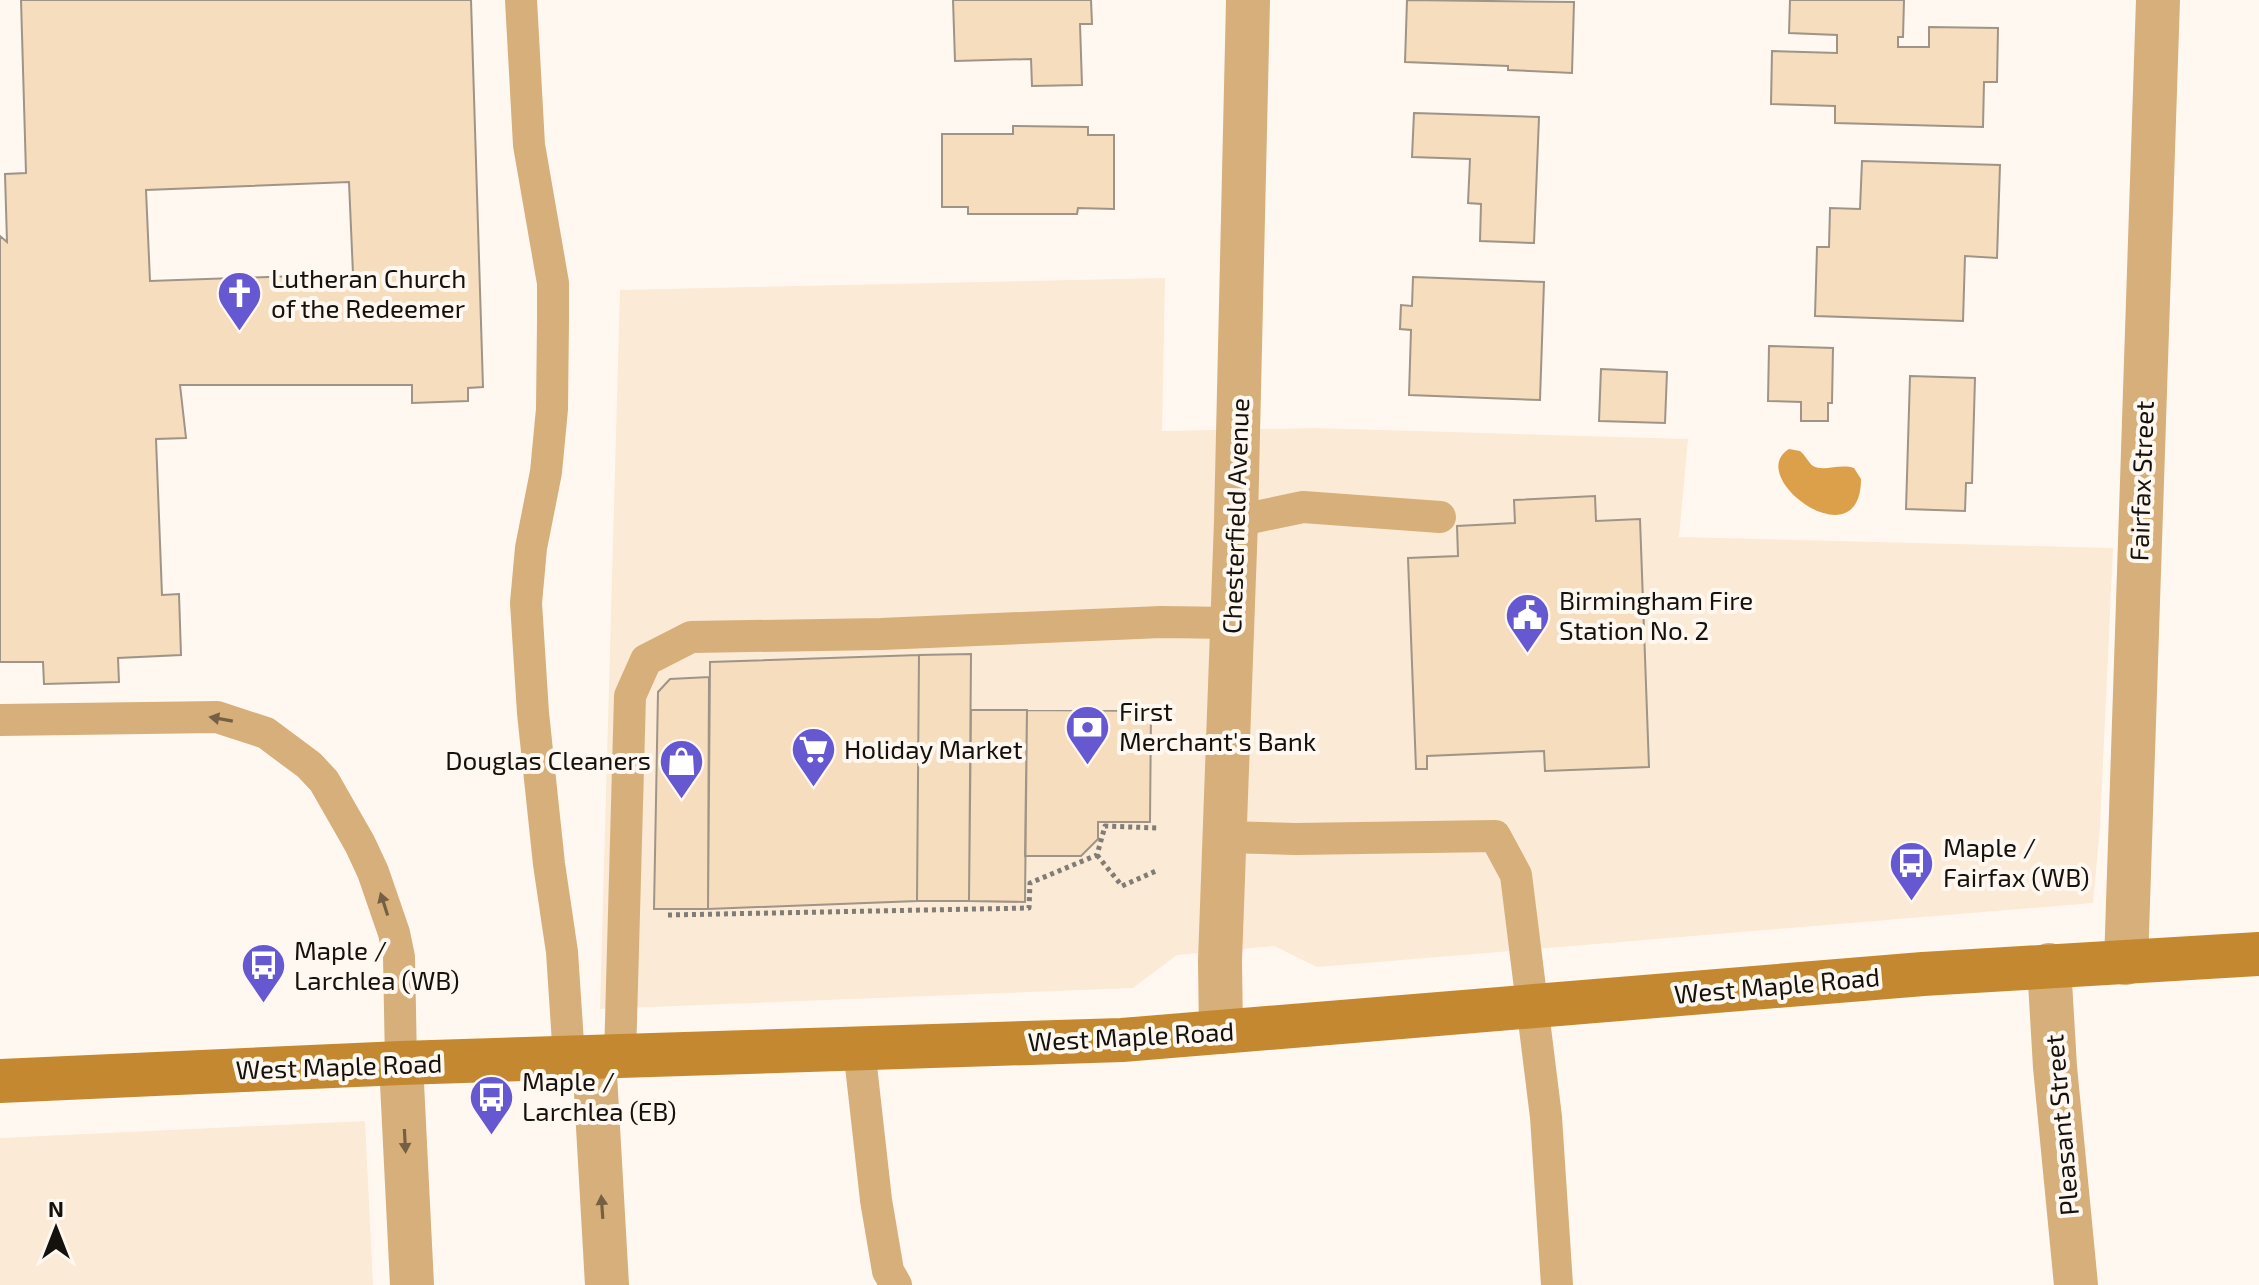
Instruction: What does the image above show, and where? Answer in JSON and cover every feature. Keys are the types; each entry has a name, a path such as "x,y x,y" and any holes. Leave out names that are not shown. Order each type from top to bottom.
{"main road":[{"name":"West Maple Road","path":"0,1081 401,1063 1059,1043 2049,965 2259,954"}],"street":[{"name":"Chesterfield Avenue","path":"1221,1032 1248,0"},
{"name":"Fairfax Street","path":"2126,963 2158,0"},
{"name":"Pleasant Street","path":"2049,965 2055,1067 2076,1285"},
{"path":"594,1057 607,1285"},
{"path":"401,1063 412,1285"}],"lane":[{"path":"521,0 529,145 553,283 552,409 546,472 531,548 526,603 539,770 562,952 594,1057"},
{"path":"1236,521 1303,507 1440,517"},
{"path":"594,1057 630,696 646,660 691,637 881,634 1161,622 1233,623"},
{"path":"0,720 217,717 266,733 309,765 324,781 360,844 390,922 399,957 401,1063"},
{"path":"1224,837 1495,836 1516,875 1546,1117 1557,1285"},
{"path":"859,1048 876,1200 888,1271 896,1285"}],"path":[{"path":"1097,855 1105,826 1157,828"},
{"path":"1097,855 1122,886 1156,871"},
{"path":"660,915 1029,908 1030,883 1097,855"}],"shaded area":[{"path":"1165,278 1162,431 1315,428 1688,439 1679,537 2113,548 2100,827 2093,903 1317,967 1274,946 1177,955 1133,988 600,1009 620,290"},
{"path":"1789,449 1800,451 1817,468 1854,468 1861,479 1856,503 1843,514 1826,514 1808,506 1792,493 1781,477 1779,462"},
{"path":"365,1121 373,1285 0,1285 0,1138"}],"building":[{"name":"Lutheran Church of the Redeemer","path":"21,0 471,0 483,387 468,388 468,401 412,403 412,385 180,385 186,438 156,439 162,595 179,594 181,655 118,658 119,682 44,684 43,662 0,662 0,236 7,242 5,174 26,173","holes":["349,182 353,274 150,281 146,190"]},
{"path":"953,0 1091,0 1092,24 1080,24 1082,85 1032,86 1031,59 955,61"},
{"path":"1407,0 1574,2 1572,73 1508,70 1508,66 1405,62"},
{"path":"1790,0 1904,0 1903,37 1898,37 1898,47 1929,47 1929,27 1998,28 1997,82 1984,82 1983,127 1835,123 1835,106 1771,104 1772,51 1837,53 1837,35 1789,33"},
{"path":"1414,113 1539,117 1534,243 1480,241 1481,204 1468,203 1470,159 1412,157"},
{"path":"1013,126 1088,127 1088,135 1114,135 1114,209 1078,208 1077,214 968,214 968,207 942,207 942,134 1013,134"},
{"path":"1862,161 2000,165 1997,258 1965,256 1963,321 1815,316 1817,247 1829,247 1830,208 1860,209"},
{"path":"1413,277 1544,282 1540,400 1409,395 1411,330 1400,329 1401,305 1412,306"},
{"path":"1769,346 1833,348 1832,403 1828,403 1828,421 1801,421 1801,402 1768,401"},
{"path":"1601,369 1667,372 1665,423 1599,421"},
{"path":"1910,376 1975,378 1972,483 1966,483 1965,511 1906,509"},
{"name":"Birmingham Fire Station No. 2","path":"1595,496 1596,521 1640,519 1649,767 1545,771 1544,751 1427,756 1427,769 1416,769 1408,558 1458,556 1457,526 1515,523 1514,500"},
{"path":"971,654 969,901 917,901 919,655"},
{"name":"Holiday Market","path":"919,655 917,901 708,909 710,662"},
{"name":"Douglas Cleaners","path":"709,677 708,909 654,909 658,692 670,679"},
{"path":"971,710 1027,710 1025,902 969,901"},
{"name":"First Merchant's Bank","path":"1027,710 1151,711 1150,822 1098,822 1098,839 1081,856 1025,856"}],"place":[{"name":"Lutheran Church of the Redeemer","path":"240,333"},
{"name":"Birmingham Fire Station No. 2","path":"1528,655"},
{"name":"First Merchant's Bank","path":"1088,766"},
{"name":"Holiday Market","path":"813,789"},
{"name":"Douglas Cleaners","path":"682,800"},
{"name":"Maple / Fairfax (WB)","path":"1912,902"},
{"name":"Maple / Larchlea (WB)","path":"263,1005"},
{"name":"Maple / Larchlea (EB)","path":"491,1136"}]}
